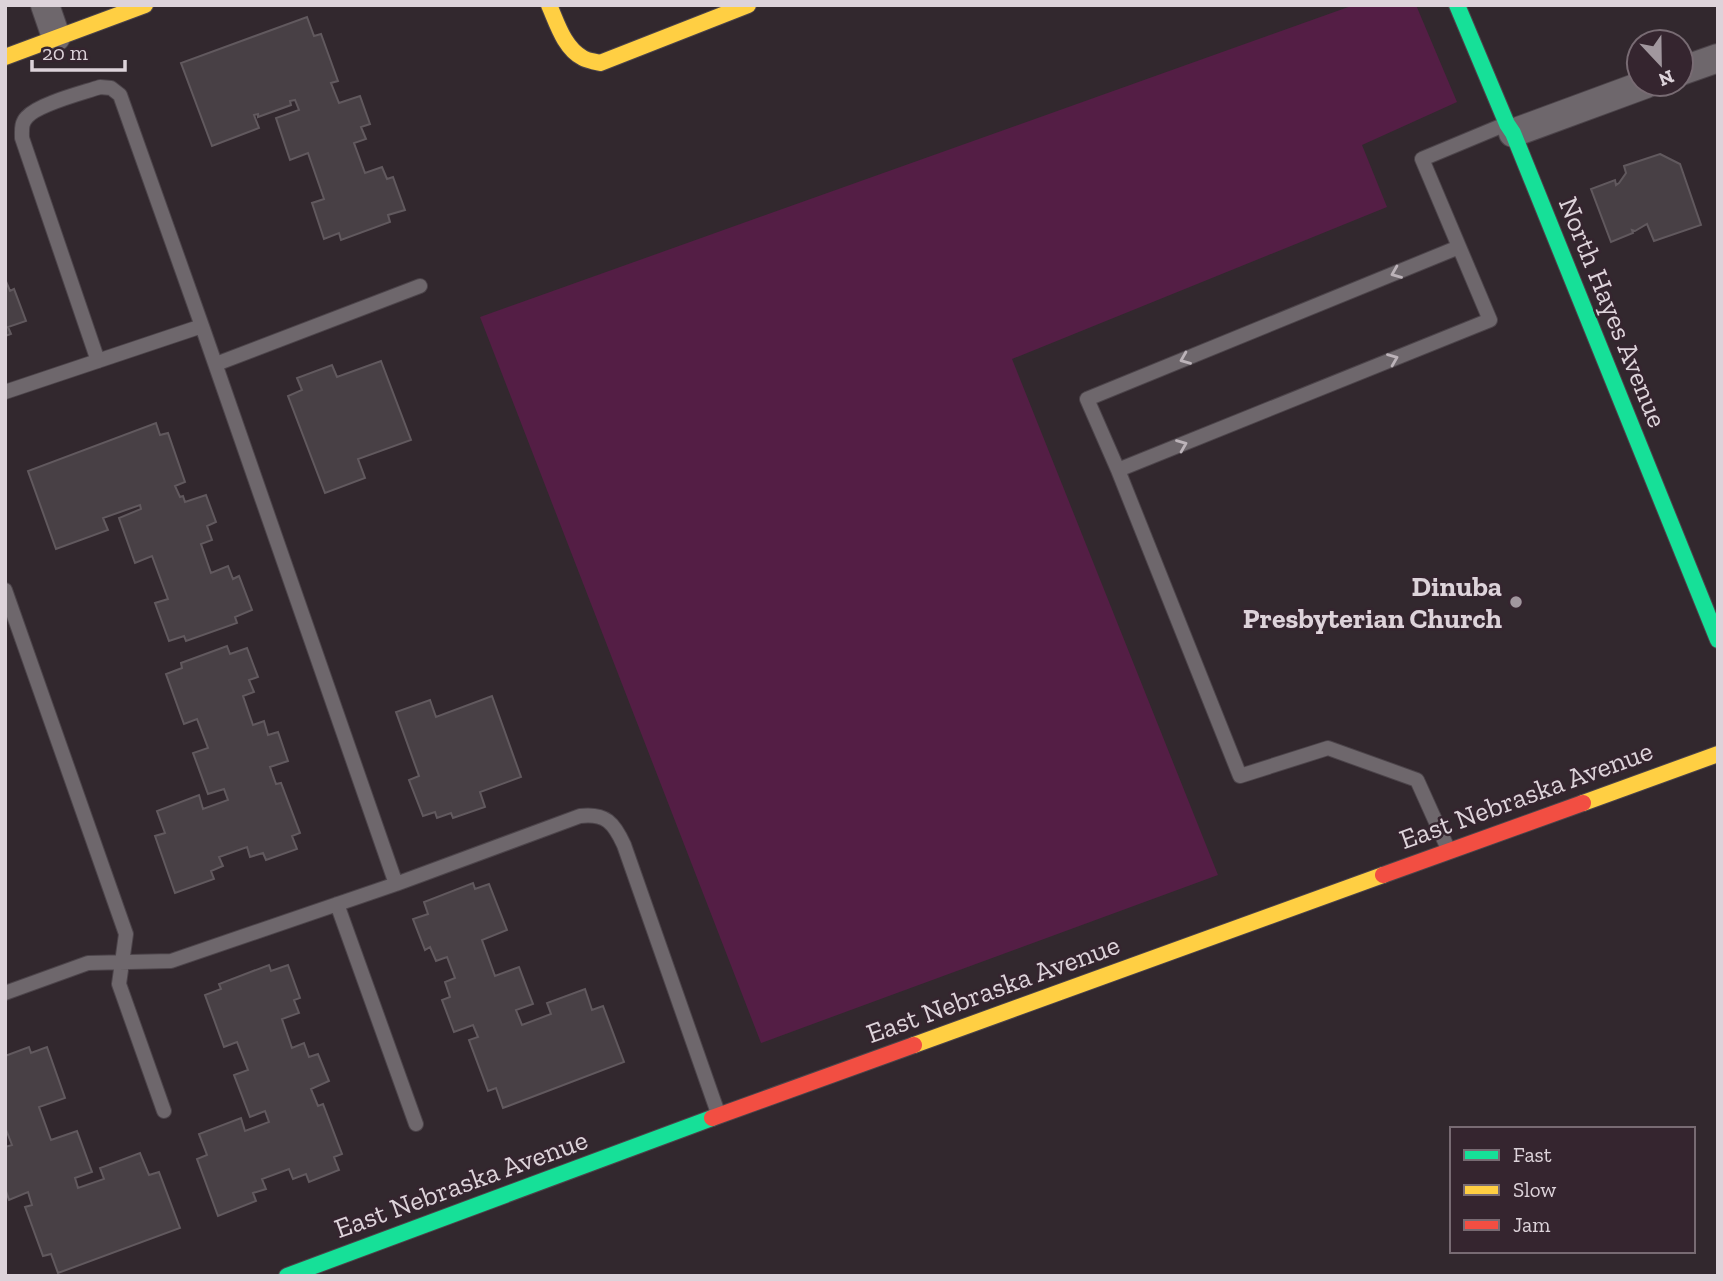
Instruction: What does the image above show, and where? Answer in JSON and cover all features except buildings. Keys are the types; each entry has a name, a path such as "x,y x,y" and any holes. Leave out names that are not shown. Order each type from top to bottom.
{"street":[{"path":"45,5 56,37"},
{"path":"5,57 145,5"},
{"path":"549,5 561,33 573,50 584,59 600,63 748,5"},
{"name":"North Hayes Avenue","path":"1457,5 1718,640"},
{"path":"1695,66 1718,58"},
{"path":"1510,129 1625,91"},
{"name":"East Nebraska Avenue","path":"288,1276 719,1116 1718,754"}],"lane":[{"path":"98,361 22,138 22,126 36,109 100,87 111,88 120,95 396,884"},
{"path":"1118,470 1490,320 1422,159 1510,129"},
{"path":"1450,851 1417,780 1328,748 1240,776 1087,399 1459,247"},
{"path":"216,364 420,286"},
{"path":"5,392 202,326"},
{"path":"5,590 126,933 119,984 164,1111"},
{"path":"5,993 88,962 171,961 396,884 580,816 595,814 607,819 624,845 719,1116"},
{"path":"337,904 416,1124"}],"shaded area":[{"path":"1354,5 1416,5 1457,102 1362,145 1387,207 1012,359 1218,875 761,1043 480,317"}],"traffic: fast":[{"path":"1457,5 1513,133 1718,640"},
{"path":"287,1276 712,1118"}],"traffic: slow":[{"path":"5,57 145,5"},
{"path":"549,5 562,34 576,54 600,63 748,5"},
{"path":"1583,803 1718,754"},
{"path":"914,1045 1383,875"}],"traffic: jam":[{"path":"1383,875 1583,803"},
{"path":"712,1118 914,1045"}],"place":[{"name":"Dinuba Presbyterian Church","path":"1516,602"}]}
